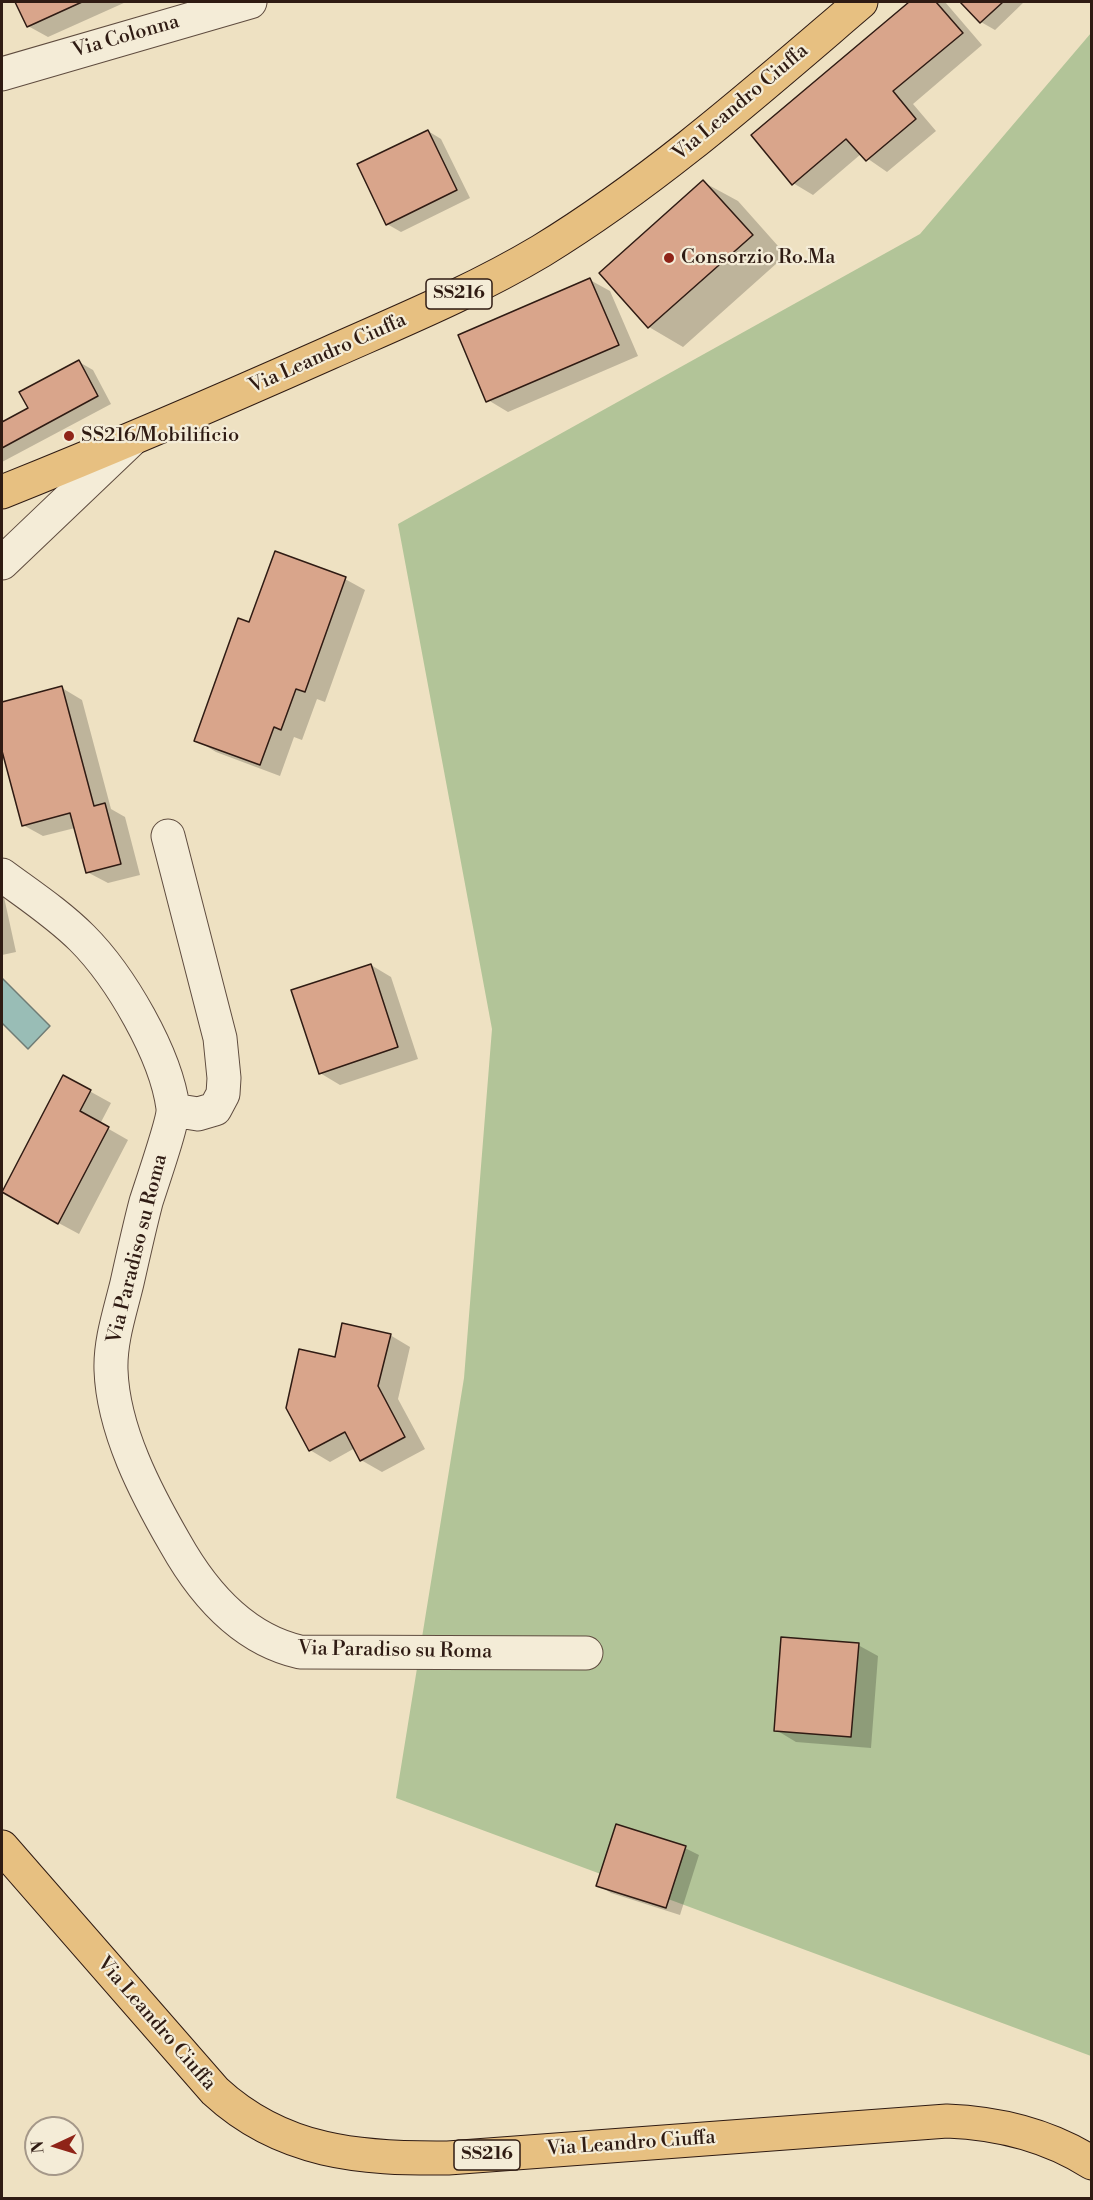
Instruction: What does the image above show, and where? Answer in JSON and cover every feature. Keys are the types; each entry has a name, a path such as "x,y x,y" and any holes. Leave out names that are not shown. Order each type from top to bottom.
{"main road":[{"name":"Via Leandro Ciuffa","path":"2,492 130,441 430,309 539,252 633,190 698,142 861,2"},
{"name":"Via Leandro Ciuffa","path":"2,1846 215,2091 257,2123 302,2143 379,2157 448,2158 947,2121 986,2124 1021,2132 1057,2143 1092,2163"}],"street":[{"name":"Via Colonna","path":"2,74 250,2"},
{"path":"2,563 130,441"},
{"path":"2,875 65,923 109,970 150,1041 173,1110 198,1114 215,1109 223,1094 224,1078 220,1038 168,836"},
{"name":"Via Paradiso su Roma","path":"173,1110 142,1219 115,1334 111,1369 120,1419 142,1479 158,1514 198,1580 244,1627 272,1645 300,1652 586,1653"}],"green space":[{"path":"1091,33 1091,2056 396,1798 464,1378 492,1029 398,524 920,234"}],"water":[{"path":"2,978 50,1026 28,1049 2,1023"}],"building":[{"path":"15,2 82,2 27,27"},
{"path":"909,2 936,2 963,33 893,91 916,119 866,161 846,139 792,185 751,135"},
{"path":"960,2 1003,2 980,23"},
{"path":"428,130 457,190 386,225 357,164"},
{"path":"703,180 753,235 648,328 599,273"},
{"path":"590,278 619,345 486,402 458,335"},
{"path":"79,360 98,396 2,448 2,422 28,408 19,392"},
{"path":"275,551 346,577 305,692 296,689 281,730 274,727 260,765 194,741 238,618 249,622"},
{"path":"62,686 94,806 105,803 121,864 86,873 70,813 22,826 2,751 2,702"},
{"path":"371,964 398,1047 319,1074 291,990"},
{"path":"63,1075 91,1090 80,1111 109,1127 58,1224 2,1192"},
{"path":"342,1323 391,1334 378,1386 405,1437 360,1461 345,1432 309,1451 286,1408 299,1349 335,1357"},
{"path":"781,1637 859,1643 851,1737 774,1731"},
{"path":"616,1824 686,1846 666,1908 596,1886"}],"place":[{"name":"Consorzio Ro.Ma","path":"669,258"},
{"name":"SS216/Mobilificio","path":"69,436"}]}
